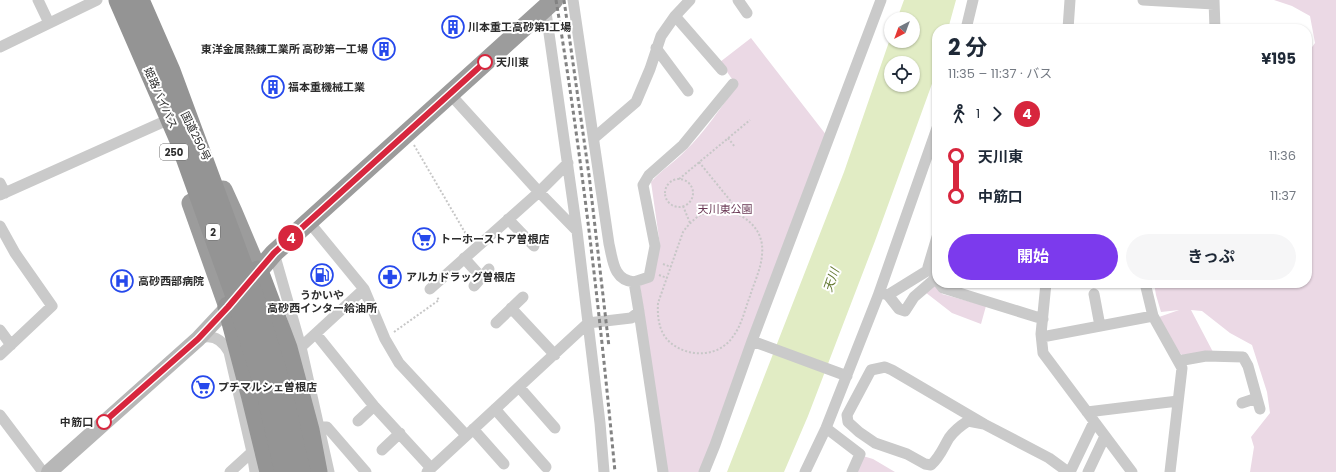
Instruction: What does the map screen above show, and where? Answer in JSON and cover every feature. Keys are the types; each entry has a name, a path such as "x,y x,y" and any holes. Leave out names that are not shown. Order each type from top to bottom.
{"highway":[{"name":"250","path":"113,0 163,122 228,307"},
{"name":"姫路バイパス","path":"119,0 179,138 238,299 267,394 285,472"},
{"name":"国道250号","path":"134,0 165,73 233,212 258,271"},
{"name":"姫路バイパス","path":"139,0 170,71 254,298 281,387 300,472"},
{"path":"270,472 246,401 234,351 228,307 274,253 450,94 548,2"},
{"path":"258,271 287,348 309,430 317,472"}],"main road":[{"path":"49,472 198,339 228,307"}],"street":[{"path":"38,0 49,23"},
{"path":"0,47 97,0"},
{"path":"573,0 609,244 616,272 627,282 634,282 649,277 655,246 643,185 649,175 683,144 733,84"},
{"path":"594,138 636,102 650,69 661,36 675,16 690,0"},
{"path":"738,0 747,13"},
{"path":"704,472 881,0"},
{"path":"967,24 973,0"},
{"path":"1068,24 1070,0"},
{"path":"1143,0 1214,2 1215,24"},
{"path":"548,2 600,423 604,472"},
{"path":"675,16 722,70"},
{"path":"656,48 688,91"},
{"path":"450,94 539,192 577,231"},
{"path":"0,183 2,194 163,122"},
{"path":"805,472 826,428 847,376 884,294 932,144"},
{"path":"430,289 539,192 568,163"},
{"path":"508,219 534,246"},
{"path":"309,222 364,289 384,339 399,363 504,464"},
{"path":"0,226 15,253 52,306 0,355"},
{"path":"274,253 301,347 329,472"},
{"path":"932,254 928,267 932,272"},
{"path":"464,258 486,273 474,286"},
{"path":"258,271 288,302"},
{"path":"884,294 932,278"},
{"path":"884,294 899,309 905,311 914,297 932,281"},
{"path":"634,282 663,472"},
{"path":"943,288 1043,319"},
{"path":"1046,288 1042,337 1043,353 1132,472"},
{"path":"1146,288 1153,316 1182,368 1170,472"},
{"path":"301,347 364,289"},
{"path":"1094,294 1100,326"},
{"path":"496,322 524,297"},
{"path":"511,308 555,355"},
{"path":"316,334 374,406 400,433 429,470 588,323 631,318 639,312"},
{"path":"1042,337 1153,316"},
{"path":"0,330 11,345"},
{"path":"198,339 203,337 215,338 234,351 246,401 255,472"},
{"path":"752,341 847,376"},
{"path":"1178,361 1206,356 1243,357 1248,366 1259,404 1242,403"},
{"path":"984,424 968,421 959,426 937,460 931,465 924,464 907,454 875,443 848,422 847,415 871,370 885,367 984,424 1049,458 1069,472 1094,422"},
{"path":"519,388 555,428"},
{"path":"1087,412 1178,401"},
{"path":"358,421 374,406"},
{"path":"495,409 546,467"},
{"path":"0,414 44,472"},
{"path":"319,427 333,472"},
{"path":"319,427 327,427 366,472"},
{"path":"826,428 860,454 852,472"},
{"path":"382,450 400,433"},
{"path":"1088,472 1105,436"},
{"path":"230,472 252,452"}],"path":[{"path":"679,179 685,180 691,185 694,192 692,200 686,206 678,207 670,204 666,198 666,190 670,183 679,179 750,120"},
{"path":"407,133 474,249"},
{"path":"728,138 735,147"},
{"path":"699,162 742,216"},
{"path":"683,206 690,223"},
{"path":"709,211 732,211 751,223 758,232 762,243 763,254 760,266 739,326 734,336 716,351 705,354 694,354 683,351 673,345 665,336 657,315 658,303 683,232 690,223 698,216 709,211"},
{"path":"384,339 440,300 430,289"}],"green space":[{"path":"1274,0 1336,0 1336,472 1250,472 1254,447 1251,437 1270,413 1267,392 1252,345 1230,333 1202,311 1191,310 1213,352 1182,355 1177,351 1159,317 1179,310 1161,312 1155,288 1312,288 1312,47 1315,43 1310,16 1292,6"},
{"name":"天川東公園","path":"751,38 827,136 702,472 665,472 640,286 660,245 651,182 692,144 706,128 737,86 720,62"},
{"path":"932,284 932,288 939,288 942,294 986,306 981,324 952,313 925,292"},
{"path":"863,456 873,459 895,472 856,472"}],"water":[{"name":"天川","path":"904,0 956,0 949,24 932,24 932,84 875,241 808,416 784,472 727,472 844,172 884,56 884,92 920,92 920,56 884,56 887,48 920,48 920,12 900,12"}],"railway":[{"path":"556,0 590,236 615,472"},
{"path":"564,0 589,175 609,347"}],"bus line":[{"name":"4","path":"104,422 198,339 228,307 274,253 485,62"}],"place":[{"name":"川本重工高砂第1工場","path":"453,27"},
{"name":"東洋金属熱錬工業所 高砂第一工場","path":"384,49"},
{"name":"天川東","path":"485,62"},
{"name":"福本重機械工業","path":"273,87"},
{"name":"トーホーストア曽根店","path":"424,239"},
{"name":"うかいや 高砂西インター給油所","path":"322,275"},
{"name":"アルカドラッグ曽根店","path":"390,277"},
{"name":"高砂西部病院","path":"122,281"},
{"name":"プチマルシェ曽根店","path":"203,387"},
{"name":"中筋口","path":"104,422"}]}
